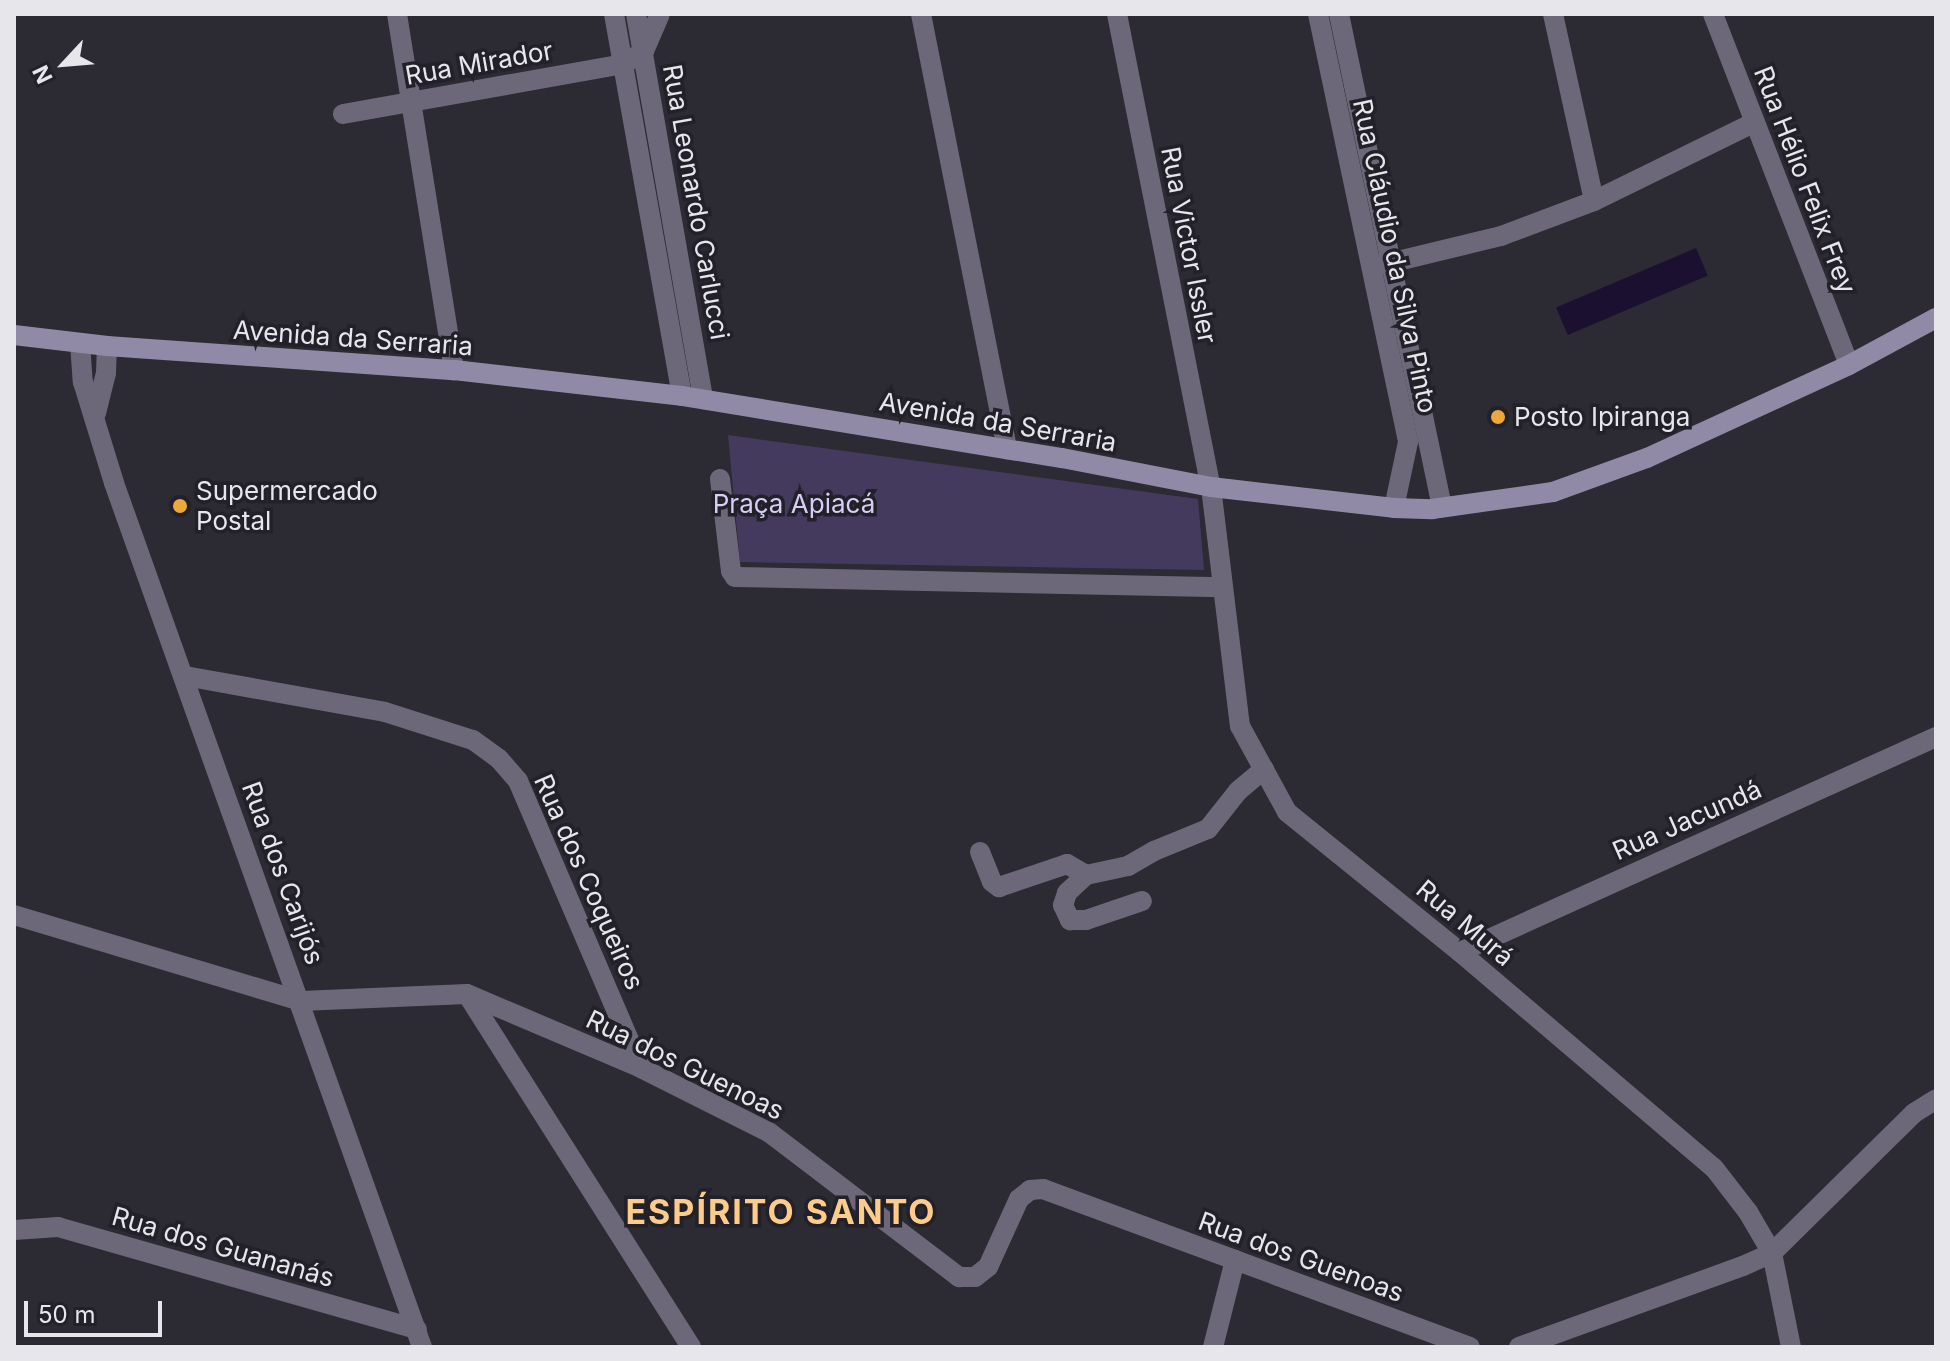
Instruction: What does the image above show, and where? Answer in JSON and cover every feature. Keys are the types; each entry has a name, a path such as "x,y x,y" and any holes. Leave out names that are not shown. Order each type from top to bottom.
{"main road":[{"name":"Avenida da Serraria","path":"14,335 107,346 454,370 682,396 1211,487 1394,508 1442,507 1553,492 1647,458 1849,365 1936,318"}],"street":[{"path":"397,14 454,370"},
{"name":"Rua Leonardo Carlucci","path":"614,14 682,396"},
{"name":"Rua Leonardo Carlucci","path":"636,14 703,399"},
{"path":"624,64 644,51 660,14"},
{"path":"921,14 1007,450"},
{"name":"Rua Victor Issler","path":"1117,14 1211,487"},
{"name":"Rua Cláudio da Silva Pinto","path":"1318,14 1390,263 1442,507"},
{"name":"Rua Cláudio da Silva Pinto","path":"1339,14 1347,107 1369,268 1408,442 1394,508"},
{"path":"1553,14 1594,201"},
{"name":"Rua Hélio Felix Frey","path":"1713,14 1849,365"},
{"name":"Rua Mirador","path":"343,114 624,64"},
{"path":"1369,268 1501,236 1594,201 1755,122"},
{"name":"Rua dos Carijós","path":"80,343 81,374 114,483 419,1338"},
{"name":"Rua dos Carijós","path":"96,417 96,400 106,373 107,346"},
{"path":"720,479 731,571 735,577 1222,587"},
{"name":"Rua Murá","path":"1211,487 1240,726 1287,812 1460,952 1714,1168 1748,1212 1772,1253 1791,1347"},
{"name":"Rua dos Coqueiros","path":"185,676 385,712 473,740 499,759 518,781 641,1068"},
{"name":"Rua Jacundá","path":"1460,952 1936,737"},
{"path":"1142,901 1086,920 1070,920 1063,905 1067,893 1086,875 1128,866 1154,851 1206,831 1238,791 1264,769"},
{"path":"980,852 992,882 999,887 1067,864 1086,875"},
{"name":"Rua dos Guenoas","path":"14,915 301,1001 467,994 641,1068 770,1133 959,1277 975,1277 988,1267 1019,1199 1036,1189 1470,1347"},
{"path":"467,994 691,1347"},
{"path":"1519,1347 1772,1253 1914,1113 1936,1099"},
{"name":"Rua dos Guananás","path":"14,1230 29,1226 58,1227 419,1338"},
{"path":"1213,1347 1235,1260"}],"green space":[{"name":"Praça Apiacá","path":"728,435 1198,499 1204,570 740,562"}],"shaded area":[{"path":"1696,248 1708,276 1568,335 1556,307"}],"place":[{"name":"Posto Ipiranga","path":"1498,417"},
{"name":"Supermercado Postal","path":"180,506"}],"district":[{"name":"ESPÍRITO SANTO","path":"781,1212"}]}
